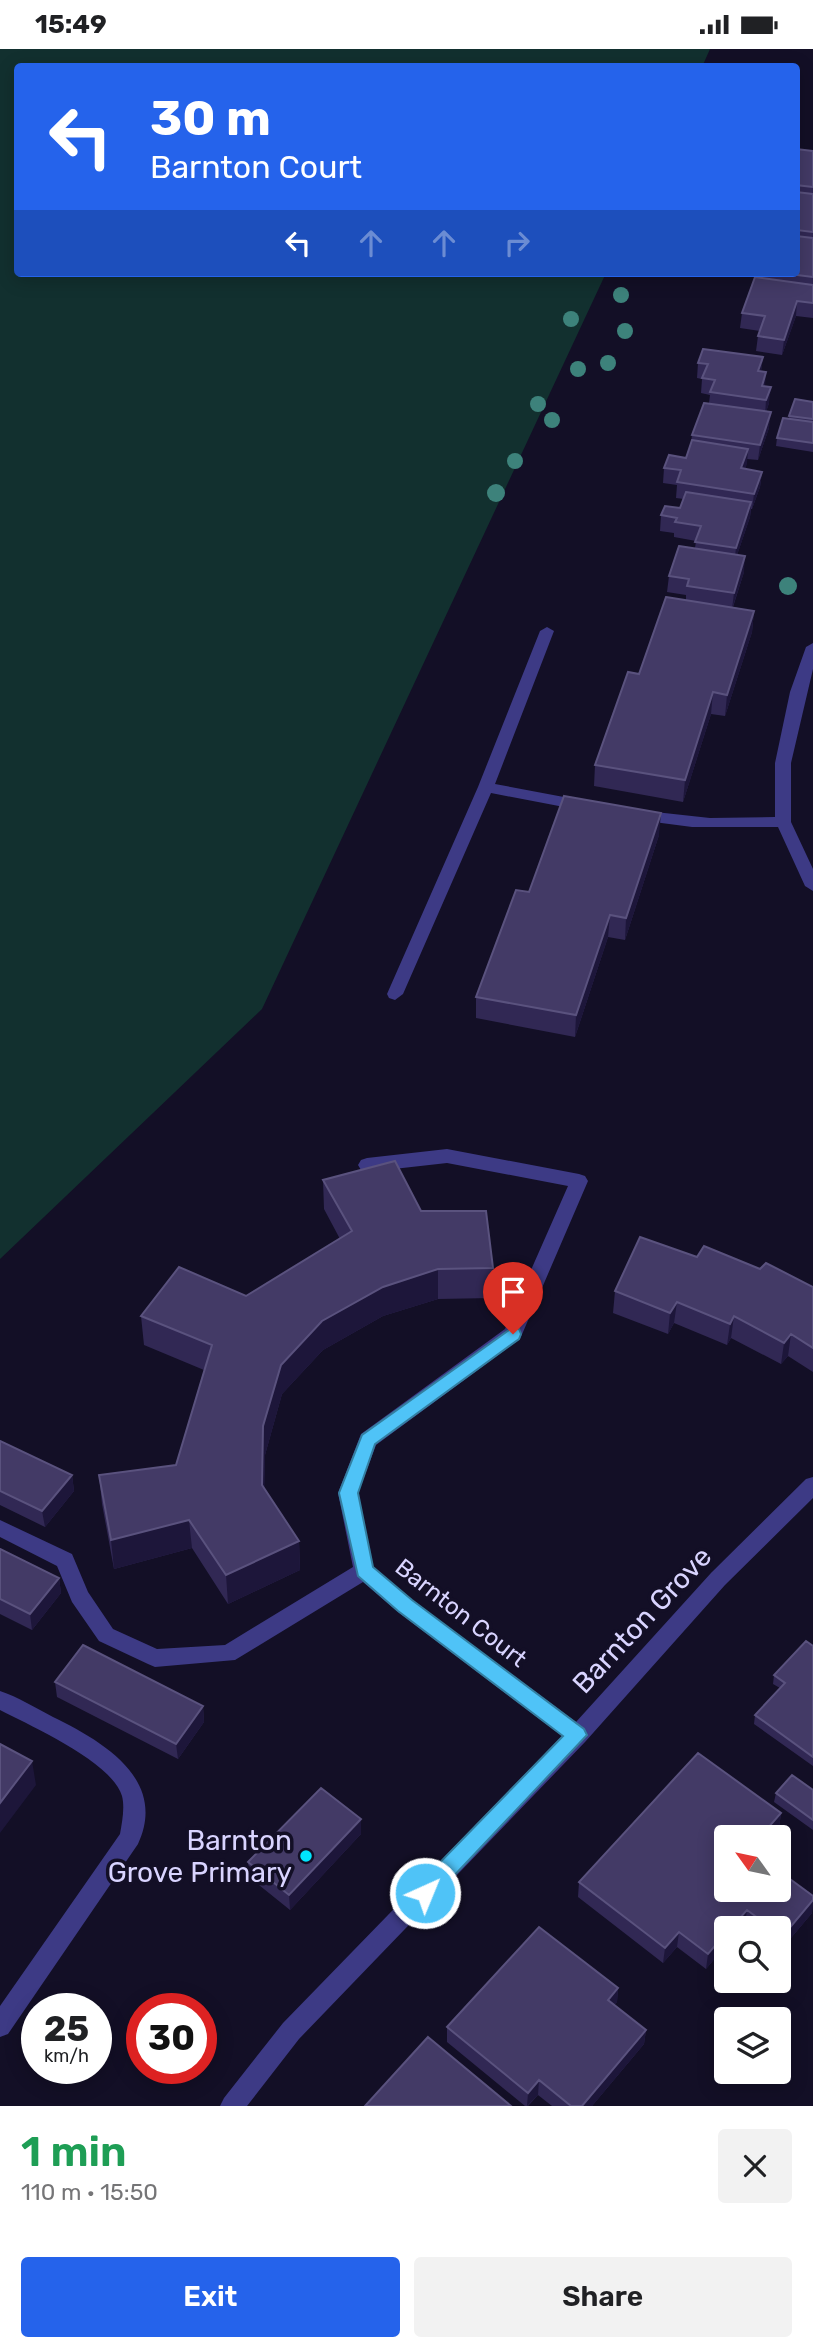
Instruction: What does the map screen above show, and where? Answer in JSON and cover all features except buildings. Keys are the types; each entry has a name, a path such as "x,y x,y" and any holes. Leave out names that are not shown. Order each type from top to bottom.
{"street":[{"path":"395,993 486,787 547,631"},
{"path":"813,647 806,693 783,763 783,822 813,886"},
{"path":"486,787 670,821 739,825 783,822"},
{"name":"Barnton Court","path":"367,1165 447,1156 579,1181 513,1334 368,1440 348,1493 364,1571 405,1606 577,1735"},
{"name":"Barnton Grove","path":"232,2106 291,2031 577,1735 718,1579 813,1485"},
{"path":"0,1528 65,1560 79,1596 106,1635 155,1658 228,1654 364,1571"},
{"path":"0,1699 106,1758 128,1783 135,1814 130,1837 0,2027"}],"green space":[{"path":"0,49 710,49 704,63 14,63 14,277 604,277 262,1009 0,1259"}],"place":[{"name":"Barnton Grove Primary","path":"306,1856"}],"route":[{"path":"425,1893 577,1735 405,1606 364,1571 348,1493 368,1440 513,1334"}]}
